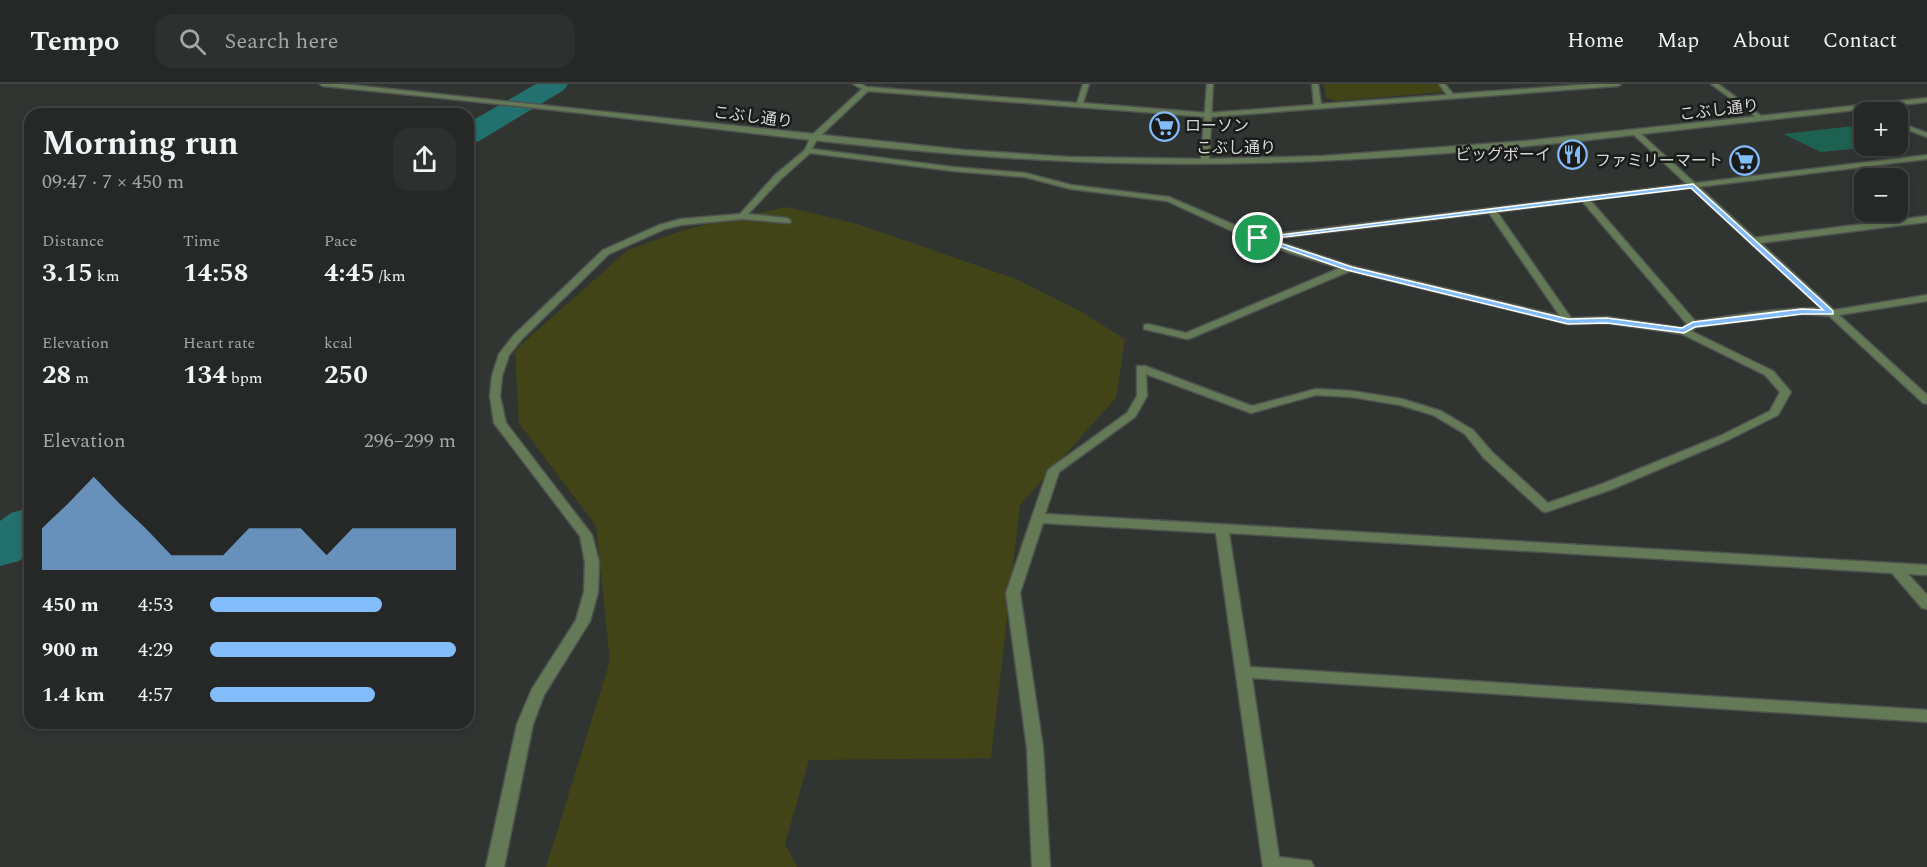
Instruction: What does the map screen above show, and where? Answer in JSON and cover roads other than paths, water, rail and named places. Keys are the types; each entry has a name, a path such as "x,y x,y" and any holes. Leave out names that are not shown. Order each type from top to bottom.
{"street":[{"name":"こぶし通り","path":"324,84 814,138 997,155 1116,161 1205,162 1352,158 1636,133 1854,108"},
{"path":"856,84 866,89 958,93 1079,106 1208,115 1618,84"},
{"path":"894,91 899,84"},
{"path":"1079,106 1086,84"},
{"path":"1205,162 1210,84"},
{"path":"1314,84 1318,107"},
{"path":"1442,84 1451,96"},
{"path":"1714,84 1761,118"},
{"path":"742,216 778,177 808,151 814,138 866,89"},
{"name":"こぶし通り","path":"1908,102 1927,100"},
{"path":"1908,128 1927,135"},
{"path":"1636,133 1927,401"},
{"path":"808,151 953,169 1025,174 1071,187 1169,199 1258,238 1349,268 1568,321 1607,320 1684,331 1769,373 1786,392 1774,412 1724,438 1606,487 1546,508 1488,455 1469,432 1437,413 1402,402 1352,394 1316,392 1251,410 1141,368 1142,396 1131,415 1054,470 1013,593 1035,748 1041,867"},
{"path":"1258,238 1585,200 1927,156"},
{"path":"1585,200 1693,324"},
{"path":"1492,211 1568,321"},
{"path":"495,867 525,724 537,693 583,621 591,592 592,562 586,535 500,423 495,396 496,376 504,354 606,252 663,227 721,217 742,216 787,221"},
{"path":"1753,241 1927,219"},
{"path":"1148,327 1187,336 1349,268"},
{"path":"1684,331 1693,324 1802,311 1831,313 1927,298"},
{"path":"1037,518 1927,570"},
{"path":"1222,529 1271,866 1305,867"},
{"path":"1896,568 1927,604"},
{"path":"1243,672 1927,716"}],"waterway":[{"path":"474,131 555,84"},
{"path":"0,548 24,530"}],"place":[{"name":"ローソン","path":"1164,126"},
{"name":"ビッグボーイ","path":"1572,155"},
{"name":"ファミリーマート","path":"1744,161"}]}
